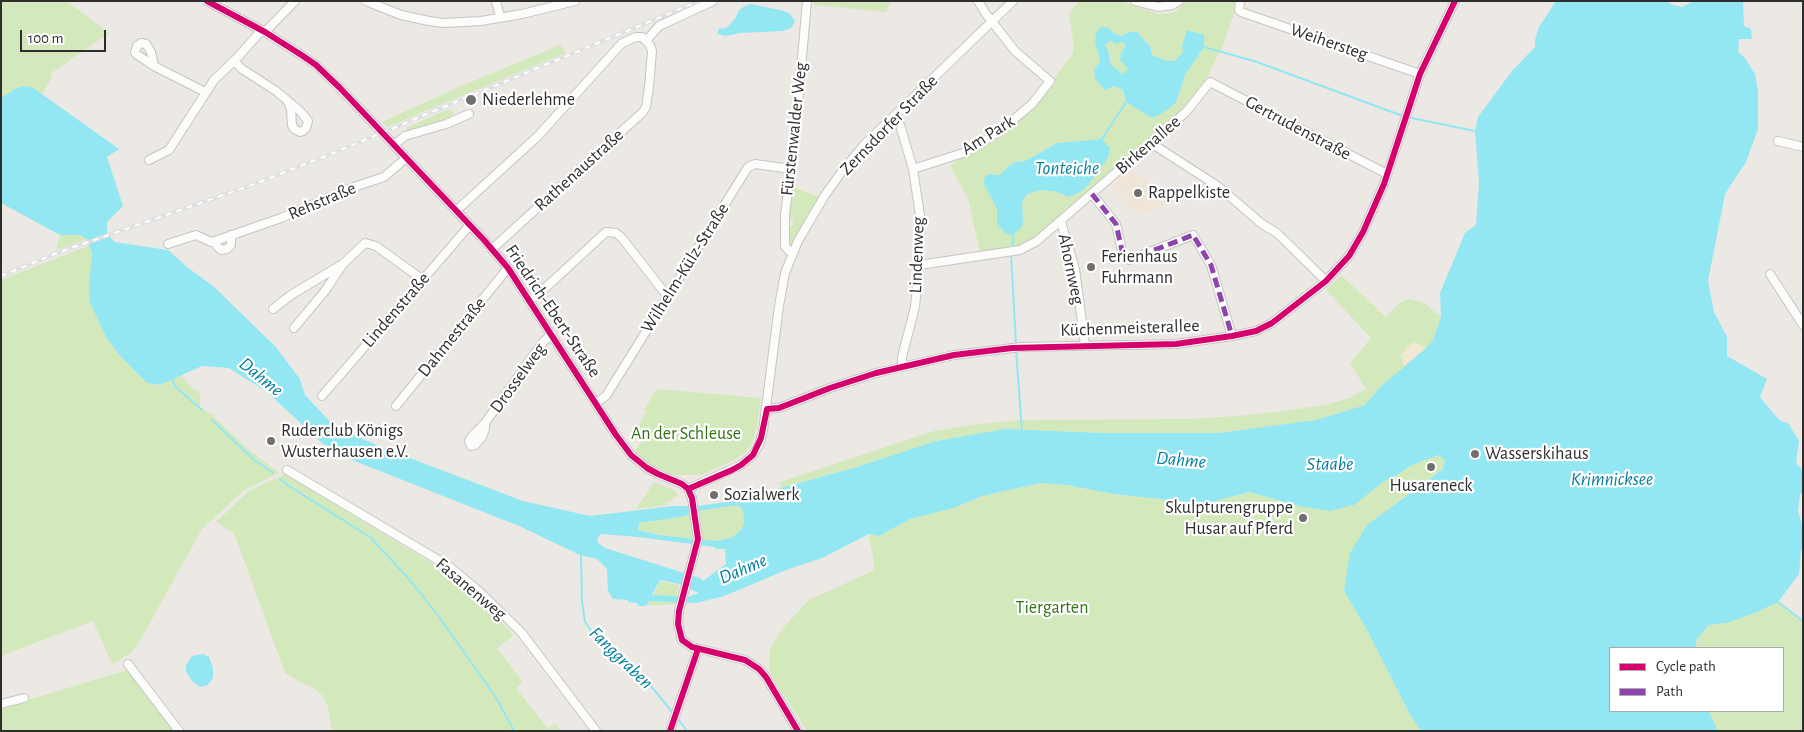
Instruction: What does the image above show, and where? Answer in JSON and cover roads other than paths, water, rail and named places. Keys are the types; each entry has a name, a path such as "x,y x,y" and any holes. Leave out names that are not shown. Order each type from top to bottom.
{"street":[{"name":"Friedrich-Ebert-Straße","path":"207,1 263,31 317,66 337,84 508,268 616,435 638,462 658,474 682,484 688,490"},
{"path":"149,160 170,150 214,80 295,1"},
{"path":"366,1 401,15 429,21 458,23 500,17 575,1"},
{"path":"496,1 500,17"},
{"path":"456,210 538,136 622,43 636,37 642,37 646,41 659,26 713,1"},
{"name":"Fürstenwalder Weg","path":"793,253 786,249 784,243 785,215 807,1"},
{"path":"978,1 991,22"},
{"name":"Zernsdorfer Straße","path":"688,490 737,467 753,455 761,438 786,273 793,253 809,220 833,183 852,158 1013,1"},
{"path":"1135,1 1158,7 1164,7 1179,1"},
{"name":"Weihersteg","path":"1240,1 1239,10 1420,74"},
{"name":"Küchenmeisterallee","path":"766,409 779,408 830,388 902,366 954,355 1016,347 1176,344 1256,331 1272,323 1326,281 1349,256 1363,232 1387,174 1420,74 1455,1"},
{"name":"Am Park","path":"912,169 966,152 1000,131 1032,104 1050,81 1016,51 991,22"},
{"name":"Rathenaustraße","path":"492,249 643,112 646,106 652,51 646,41"},
{"path":"234,61 242,69 287,100"},
{"path":"154,66 205,92"},
{"name":"Birkenallee","path":"919,265 1020,250 1037,241 1186,112 1210,82"},
{"name":"Gertrudenstraße","path":"1210,82 1387,174"},
{"path":"394,145 405,136 446,124 468,114"},
{"name":"Lindenweg","path":"893,117 900,125 912,169 921,222 915,307 902,357 902,366"},
{"path":"1778,140 1803,146"},
{"path":"1151,143 1219,187 1262,224 1277,233 1326,281"},
{"name":"Rehstraße","path":"168,244 196,235 211,242 282,218 362,184 384,178 406,158"},
{"name":"Wilhelm-Külz-Straße","path":"596,403 606,396 748,167 755,164 791,169"},
{"path":"1092,194 1116,224 1123,255 1129,260 1193,236 1211,264 1232,336"},
{"name":"Ahornweg","path":"1061,222 1075,269 1085,345"},
{"name":"Lindenstraße","path":"322,396 470,225"},
{"path":"530,300 548,286 606,232 616,233 622,238 668,295"},
{"name":"Rehstraße","path":"215,241 221,250 227,249 231,246 231,235"},
{"path":"294,328 325,291 343,264 365,243 370,244 423,280"},
{"path":"273,310 291,295 343,264"},
{"name":"Dahmestraße","path":"396,406 508,268"},
{"path":"1770,274 1803,325"},
{"name":"Drosselweg","path":"485,423 538,348 552,334"},
{"name":"Fasanenweg","path":"287,470 450,567 480,592 521,632 596,731"},
{"path":"688,490 691,495 698,542 682,596 678,624 679,633 686,644 698,649 745,660 759,669 766,677 798,731"},
{"path":"670,731 698,649"},
{"path":"128,664 179,731"},
{"path":"1,704 24,698"}],"water":[{"name":"Krimnicksee","path":"1556,1 1668,1 1670,4 1682,7 1694,1 1743,1 1744,26 1751,29 1752,39 1739,39 1738,52 1745,58 1755,74 1758,91 1758,129 1746,162 1725,194 1708,281 1714,312 1727,337 1727,356 1767,379 1760,397 1779,420 1789,424 1799,441 1796,463 1803,470 1803,492 1800,494 1798,512 1803,527 1803,550 1801,550 1799,574 1778,602 1727,623 1709,625 1697,639 1695,647 1609,647 1609,712 1709,712 1718,731 1421,731 1409,713 1366,628 1344,591 1350,553 1367,525 1443,469 1445,461 1439,455 1412,465 1383,482 1354,505 1330,511 1298,506 1249,492 1205,504 1114,494 1066,485 1041,483 982,496 954,508 910,519 879,536 869,534 822,558 786,570 724,596 696,603 650,601 646,606 638,606 637,603 628,602 628,600 613,599 608,591 607,569 597,559 580,555 519,526 352,460 322,443 267,392 229,368 202,366 160,385 147,383 120,356 106,337 90,303 89,289 92,254 87,239 80,235 60,235 1,203 1,98 15,89 25,86 32,87 119,149 107,157 123,206 107,222 107,232 114,242 168,250 213,286 275,346 300,379 305,395 334,426 383,448 523,501 590,516 673,506 698,506 733,501 750,494 781,488 857,467 936,441 1005,429 1104,433 1218,433 1316,420 1365,405 1380,387 1433,340 1441,317 1440,293 1465,233 1476,225 1479,182 1475,131 1478,117 1512,71 1535,47 1539,27","holes":["738,505 743,510 744,523 742,529 731,538 715,541 659,535 638,530 639,523 686,516 690,512","601,534 725,549 726,564 703,581 700,578 605,548 597,542","660,580 679,584 699,593 688,597 652,595"]},
{"path":"751,4 789,13 795,21 791,28 783,31 740,33 725,36 718,34 718,29 726,28 735,19 739,10"},
{"path":"1101,27 1109,28 1114,34 1122,36 1129,32 1137,32 1150,46 1152,55 1167,61 1174,61 1183,52 1182,46 1187,30 1204,35 1204,47 1185,75 1176,103 1155,117 1150,117 1126,102 1123,90 1114,86 1105,90 1095,79 1094,69 1100,62 1095,43 1096,33","holes":["1110,41 1117,44 1123,42 1126,46 1121,52 1120,60 1128,69 1123,74 1111,65 1105,45"]},
{"name":"Tonteiche","path":"1102,139 1110,148 1108,158 1088,185 1080,192 1069,197 1043,190 1026,195 1022,203 1022,227 1013,235 1005,233 997,223 997,209 983,182 988,174 999,175 1014,162 1025,161 1057,143"},
{"path":"203,654 209,657 213,669 213,678 208,685 200,687 193,682 186,672 186,665 192,656"}],"waterway":[{"path":"1204,47 1257,62 1403,116"},
{"path":"1102,139 1126,102"},
{"path":"1407,117 1475,131"},
{"path":"1012,250 1013,235"},
{"path":"1011,254 1016,344"},
{"path":"1016,349 1022,432"},
{"path":"172,378 175,386 202,410"},
{"path":"212,420 253,459 273,473"},
{"path":"280,479 370,537 409,579 439,617 497,699 514,731"},
{"name":"Fanggraben","path":"581,555 582,601 585,622 596,637 651,686 673,713"},
{"path":"1778,602 1803,621"},
{"name":"Fanggraben","path":"678,719 687,731"}],"railway":[{"path":"1,276 57,253 249,186 326,156 699,1"}],"place":[{"name":"Niederlehme","path":"471,100"},
{"name":"Rappelkiste","path":"1138,193"},
{"name":"Ferienhaus Fuhrmann","path":"1091,267"},
{"name":"Ruderclub Königs Wusterhausen e.V.","path":"271,441"},
{"name":"Wasserskihaus","path":"1475,454"},
{"name":"Husareneck","path":"1431,467"},
{"name":"Sozialwerk","path":"714,495"},
{"name":"Skulpturengruppe Husar auf Pferd","path":"1303,518"}],"water label":[{"name":"Dahme","path":"261,377"},
{"name":"Dahme","path":"1181,460"},
{"name":"Staabe","path":"1330,464"},
{"name":"Dahme","path":"743,569"}],"park label":[{"name":"An der Schleuse","path":"686,434"},
{"name":"Tiergarten","path":"1052,608"}]}
